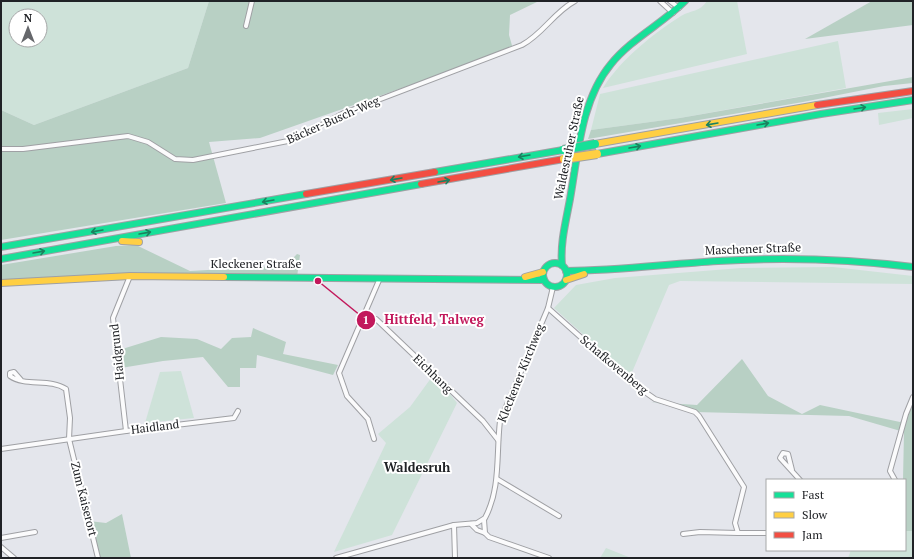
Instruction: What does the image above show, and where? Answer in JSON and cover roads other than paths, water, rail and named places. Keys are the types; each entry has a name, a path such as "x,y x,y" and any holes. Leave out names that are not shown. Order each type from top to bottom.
{"main road":[{"name":"Waldesruher Straße","path":"561,266 562,244 583,129 597,85 606,70 624,51 676,11 685,1"},
{"path":"1,247 819,105 913,91"},
{"path":"1,259 821,114 913,100"},
{"path":"313,210 336,200"},
{"path":"107,240 139,242"},
{"name":"Maschener Straße","path":"566,280 593,272 718,261 776,258 853,260 913,267"},
{"path":"547,266 561,266 566,280 559,286 553,287 548,285 543,276 547,266"},
{"name":"Maschener Straße","path":"561,266 593,272"},
{"name":"Kleckener Straße","path":"1,283 130,276 512,280 543,276"}],"street":[{"path":"246,26 252,1"},
{"name":"Bäcker-Busch-Weg","path":"1,148 23,149 128,136 148,142 166,154 184,160 282,143 302,136 344,112 522,45 536,37 560,12 575,1"},
{"path":"660,1 676,11"},
{"path":"670,1 676,11"},
{"name":"Haidgrund","path":"126,431 112,318 130,276"},
{"path":"374,439 368,419 347,396 340,373 380,278"},
{"name":"Kleckener Kirchweg","path":"484,520 488,512 497,479 500,421 548,308 553,287"},
{"name":"Schafkovenberg","path":"548,308 632,383 655,399 695,412 701,418 744,487 735,523 738,532"},
{"name":"Eichhang","path":"364,315 375,318 483,421 498,440"},
{"path":"21,380 60,385 66,389 70,418 69,439"},
{"path":"895,479 890,471 906,414 913,397"},
{"name":"Haidland","path":"1,449 126,431 234,418 238,411"},
{"name":"Zum Kaiserort","path":"69,439 98,558"},
{"path":"792,470 799,479"},
{"path":"497,479 560,516"},
{"path":"336,558 454,525 471,524 484,520 485,533"},
{"path":"471,524 477,530 492,538 549,558"},
{"path":"454,525 455,558"},
{"path":"1,538 35,532"},
{"path":"682,534 700,532 766,533"},
{"path":"1,547 14,558"}],"place":[{"name":"Hittfeld, Talweg","path":"318,281"}],"district":[{"name":"Waldesruh","path":"417,467"}]}
